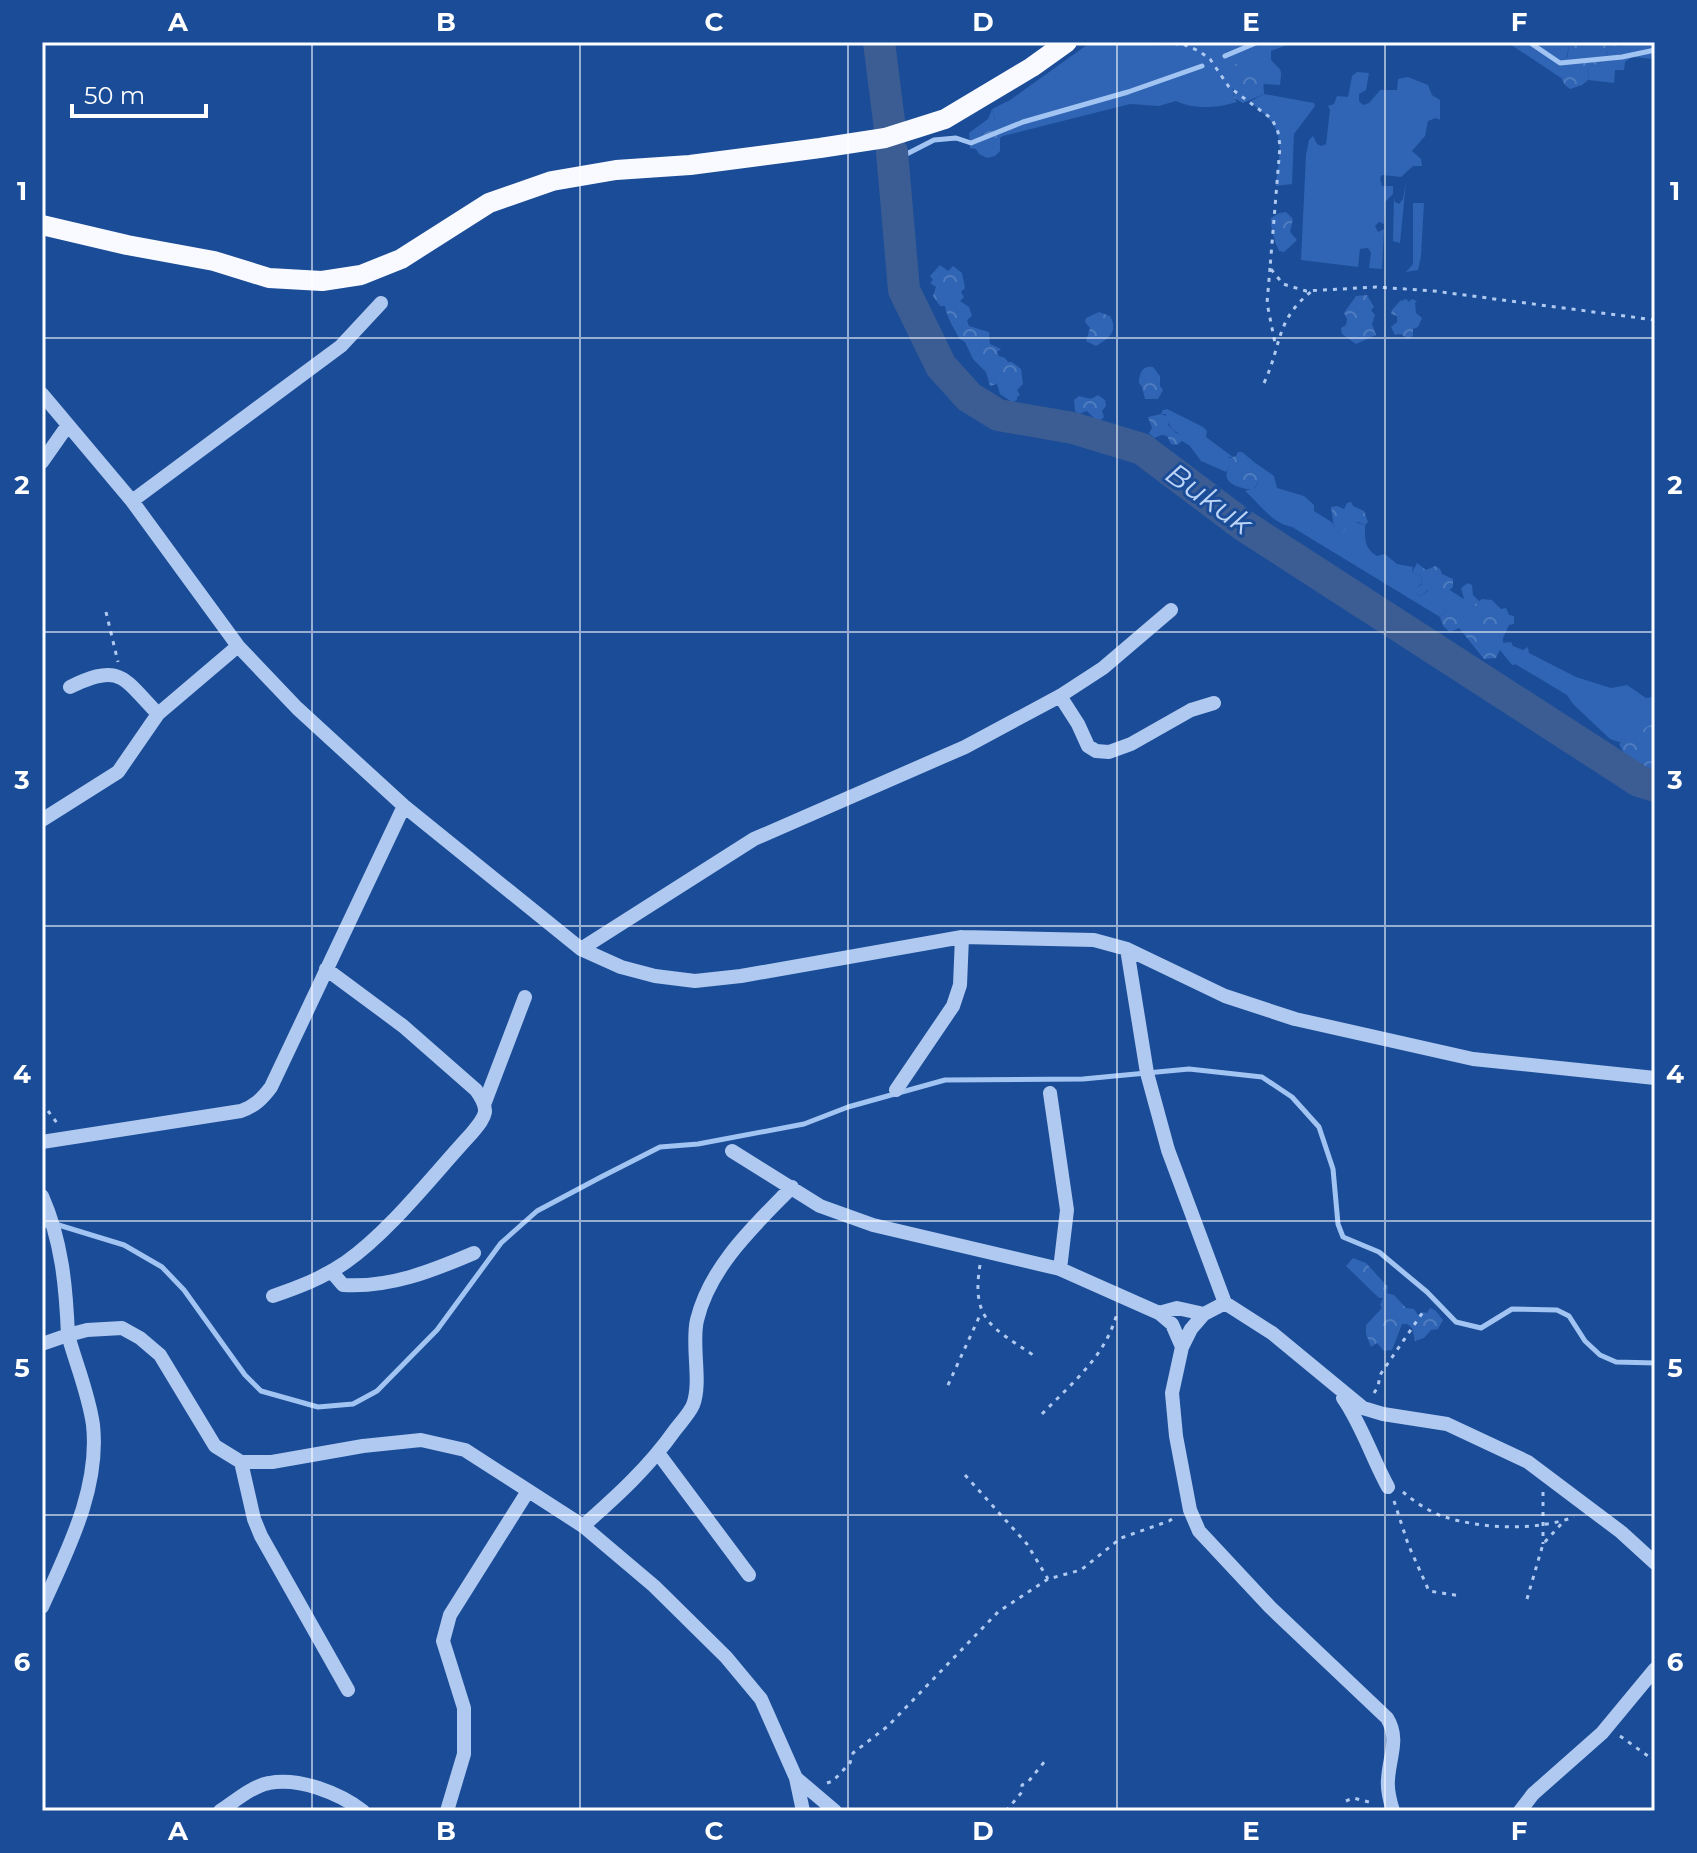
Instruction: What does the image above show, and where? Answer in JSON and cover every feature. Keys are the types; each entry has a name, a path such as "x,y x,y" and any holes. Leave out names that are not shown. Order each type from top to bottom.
{"main road":[{"path":"42,225 214,261 269,278 322,281 361,275 401,259 489,203 552,181 616,170 690,165 885,138 945,119 1032,67 1067,42"}],"street":[{"path":"132,501 341,346 381,303"},
{"path":"42,394 132,501 238,646 297,708 404,806 581,949 621,967 655,976 695,981 741,976 962,937 1094,940 1127,949 1225,996 1295,1019 1473,1059 1655,1078"},
{"path":"42,462 68,425"},
{"path":"581,949 754,839 965,747 1060,696 1103,668 1171,610"},
{"path":"42,820 118,772 158,714 238,646"},
{"path":"70,687 92,676 105,674 123,678 158,714"},
{"path":"1060,696 1088,746 1096,751 1109,752 1131,744 1191,710 1214,703"},
{"path":"42,1142 241,1111 254,1106 271,1087 404,806"},
{"path":"896,1090 953,1006 960,985 962,937"},
{"path":"1127,949 1147,1073 1168,1150 1225,1303 1272,1333 1363,1408 1447,1424 1528,1462 1655,1563"},
{"path":"326,969 403,1026 476,1090 485,1102"},
{"path":"273,1296 311,1283 346,1262 376,1236 483,1120 485,1102 525,997"},
{"path":"1050,1093 1067,1210 1060,1269"},
{"path":"732,1151 820,1206 873,1225 1060,1269 1159,1313 1172,1324 1182,1347"},
{"path":"583,1526 658,1453 692,1406 697,1320 711,1287 750,1230 792,1187"},
{"path":"42,1196 60,1247 66,1285 68,1335 93,1424 93,1470 74,1536 42,1607"},
{"path":"331,1271 343,1285 360,1286 419,1276 474,1253"},
{"path":"1225,1303 1204,1314 1191,1329 1182,1347 1172,1393 1176,1436 1190,1510 1199,1531 1232,1569 1387,1718 1393,1728 1394,1742 1387,1781 1387,1808"},
{"path":"1159,1313 1177,1308 1204,1314"},
{"path":"42,1344 87,1330 122,1328 140,1338 160,1355 215,1446 241,1462 272,1462 363,1446 421,1440 465,1450 583,1526 654,1586 726,1657 761,1699 796,1778 803,1811"},
{"path":"1336,1388 1355,1415 1384,1480"},
{"path":"658,1453 749,1575"},
{"path":"241,1462 261,1536 348,1690"},
{"path":"447,1811 464,1754 464,1708 443,1641 450,1615 528,1491"},
{"path":"1520,1811 1533,1794 1607,1727 1655,1669"},
{"path":"796,1778 835,1811"},
{"path":"220,1811 266,1783 293,1782 349,1800 363,1811"}],"path":[{"path":"1164,42 1185,45 1210,59 1229,87 1272,119 1278,132 1280,146 1267,303 1276,347"},
{"path":"1270,268 1283,284 1312,291 1376,287 1423,290 1655,320"},
{"path":"1264,383 1279,333 1294,307 1312,291"},
{"path":"106,612 123,678"},
{"path":"42,1103 62,1129"},
{"path":"982,1251 977,1284 985,1319 992,1328 1033,1355"},
{"path":"1042,1414 1097,1358 1113,1328 1122,1297"},
{"path":"948,1385 982,1311"},
{"path":"1363,1408 1378,1387 1380,1375 1423,1312"},
{"path":"1527,1599 1543,1544 1541,1472"},
{"path":"965,1475 1036,1555 1048,1579"},
{"path":"1384,1480 1442,1517 1495,1526 1517,1527 1564,1521 1594,1512"},
{"path":"1384,1480 1429,1591 1461,1596"},
{"path":"809,1790 833,1781 850,1763 853,1753 888,1726 998,1612 1048,1579 1081,1570 1121,1538 1169,1521 1178,1514 1188,1498"},
{"path":"1543,1544 1564,1521"},
{"path":"1607,1727 1655,1761"},
{"path":"1006,1811 1022,1792 1022,1785 1045,1761"},
{"path":"1346,1801 1353,1798 1387,1808"}],"green space":[{"path":"1091,42 1150,42 1150,45 1176,46 1178,42 1295,42 1271,51 1271,60 1281,72 1280,85 1263,84 1259,70 1248,64 1238,63 1230,69 1237,102 1206,107 1176,101 1159,106 1130,104 1003,136 992,109 1010,100"},
{"path":"1507,42 1555,42 1569,46 1566,59 1561,58 1561,78"},
{"path":"1569,42 1627,42 1608,49 1603,62 1589,66 1588,80 1570,89 1560,71 1561,57 1567,58 1569,46 1566,45"},
{"path":"1627,42 1655,42 1655,59 1632,57 1625,62 1624,70 1615,70 1614,83 1588,80 1589,66 1603,62 1608,49"},
{"path":"1242,62 1266,73 1263,77 1264,94 1243,103 1234,98 1234,89 1229,87 1231,79 1227,73 1233,65"},
{"path":"1357,72 1369,73 1366,90 1359,94 1363,105 1369,103 1380,90 1397,90 1398,79 1408,77 1428,85 1432,95 1440,100 1440,120 1428,121 1425,136 1412,151 1421,159 1422,166 1413,166 1401,177 1382,175 1380,178 1382,186 1393,186 1393,194 1385,202 1384,224 1379,222 1375,226 1378,232 1384,229 1382,269 1369,268 1371,253 1368,248 1360,249 1358,267 1301,260 1309,140 1313,136 1317,144 1326,144 1328,106 1334,104 1337,96 1348,97 1352,76"},
{"path":"1264,94 1314,103 1315,106 1294,134 1292,184 1276,186 1279,138 1270,120 1249,102"},
{"path":"992,109 1003,136 1000,138 1000,151 987,158 970,148 969,133 988,119"},
{"path":"1406,182 1400,243 1393,241 1394,197 1399,204"},
{"path":"1413,203 1424,203 1421,256 1418,270 1406,272 1413,264"},
{"path":"1286,212 1293,219 1290,232 1297,240 1284,252 1277,247 1271,218"},
{"path":"940,265 948,271 953,266 962,273 965,288 960,301 969,307 972,316 967,320 969,326 989,332 990,344 1001,349 997,352 999,356 1021,369 1023,384 1017,390 1020,395 1017,400 1012,402 1000,394 997,384 990,386 986,372 960,339 945,306 940,306 933,296 936,287 930,283 933,280 930,276"},
{"path":"1367,295 1374,307 1371,310 1375,315 1372,324 1376,335 1356,344 1342,334 1341,328 1346,325 1347,319 1344,313 1356,296"},
{"path":"1407,299 1408,302 1412,299 1417,301 1416,313 1422,318 1418,327 1413,329 1413,336 1408,339 1401,334 1395,335 1391,327 1397,322 1397,316 1391,314 1392,310 1400,301"},
{"path":"1099,312 1110,316 1113,331 1096,346 1086,341 1090,328 1085,322 1086,318"},
{"path":"1153,367 1160,376 1163,390 1158,399 1145,399 1139,383 1140,376 1144,369"},
{"path":"1098,395 1105,400 1106,406 1101,420 1095,419 1087,411 1079,414 1075,411 1074,400 1079,396 1091,399"},
{"path":"1167,409 1203,427 1207,431 1206,437 1233,457 1229,457 1230,465 1226,472 1201,461 1182,441 1183,435 1171,428 1166,414 1161,414"},
{"path":"1161,414 1170,417 1168,425 1176,433 1184,435 1177,445 1171,444 1167,436 1154,438 1149,433 1152,428 1148,417"},
{"path":"1238,452 1254,462 1252,468 1257,471 1259,481 1253,490 1232,484 1227,477 1230,465 1227,459"},
{"path":"1254,462 1274,476 1277,488 1304,496 1314,505 1314,511 1333,523 1334,527 1344,527 1347,520 1365,525 1366,543 1373,553 1377,556 1385,554 1397,564 1413,567 1412,573 1421,576 1422,583 1416,588 1420,597 1429,590 1436,590 1437,594 1448,589 1464,599 1461,588 1468,583 1480,602 1471,607 1465,617 1447,610 1440,617 1278,521 1245,491 1255,488 1259,481 1252,468"},
{"path":"1351,502 1364,511 1368,522 1365,525 1358,522 1353,524 1347,520 1348,525 1343,533 1334,527 1331,507 1344,509"},
{"path":"1417,563 1426,570 1435,566 1440,569 1442,574 1453,579 1453,587 1445,594 1437,594 1434,590 1432,596 1428,590 1420,597 1416,588 1422,584 1421,576 1412,573"},
{"path":"1482,599 1492,600 1514,616 1514,624 1509,625 1503,643 1511,642 1523,650 1517,664 1512,665 1500,650 1496,658 1484,659 1459,628 1450,632 1443,626 1440,617 1447,610 1456,610 1464,617 1464,612"},
{"path":"1528,647 1529,653 1576,677 1611,688 1627,685 1646,698 1654,697 1655,722 1622,743 1610,739 1567,695 1515,664"},
{"path":"1655,722 1655,778 1650,778 1642,775 1639,768 1629,769 1622,761 1625,755 1619,744"},
{"path":"1353,1258 1366,1263 1388,1287 1387,1293 1394,1295 1406,1308 1414,1309 1418,1315 1427,1313 1430,1308 1435,1310 1443,1320 1438,1329 1415,1341 1412,1328 1402,1324 1392,1350 1384,1351 1377,1343 1371,1347 1366,1325 1382,1308 1383,1298 1379,1298 1346,1266"}],"waterway":[{"name":"Bukuk","path":"879,42 890,129"},
{"path":"1225,56 1258,42"},
{"path":"1529,42 1560,63 1622,57 1655,50"},
{"path":"893,161 934,140 956,138 971,143 1023,122 1128,92 1202,66"},
{"name":"Bukuk","path":"892,152 904,290 941,366 969,397 998,415 1073,428 1142,449 1243,525 1639,781 1655,786"},
{"path":"42,1226 52,1223 124,1245 162,1267 184,1290 245,1375 261,1391 318,1407 353,1404 377,1391 437,1330 501,1243 537,1211 660,1147 698,1144 804,1124 848,1107 945,1080 1083,1079 1189,1069 1262,1077 1292,1097 1319,1127 1333,1169 1338,1224 1343,1237 1379,1252 1427,1292 1456,1322 1481,1328 1512,1309 1557,1310 1569,1316 1585,1341 1600,1355 1616,1362 1655,1363"}]}
